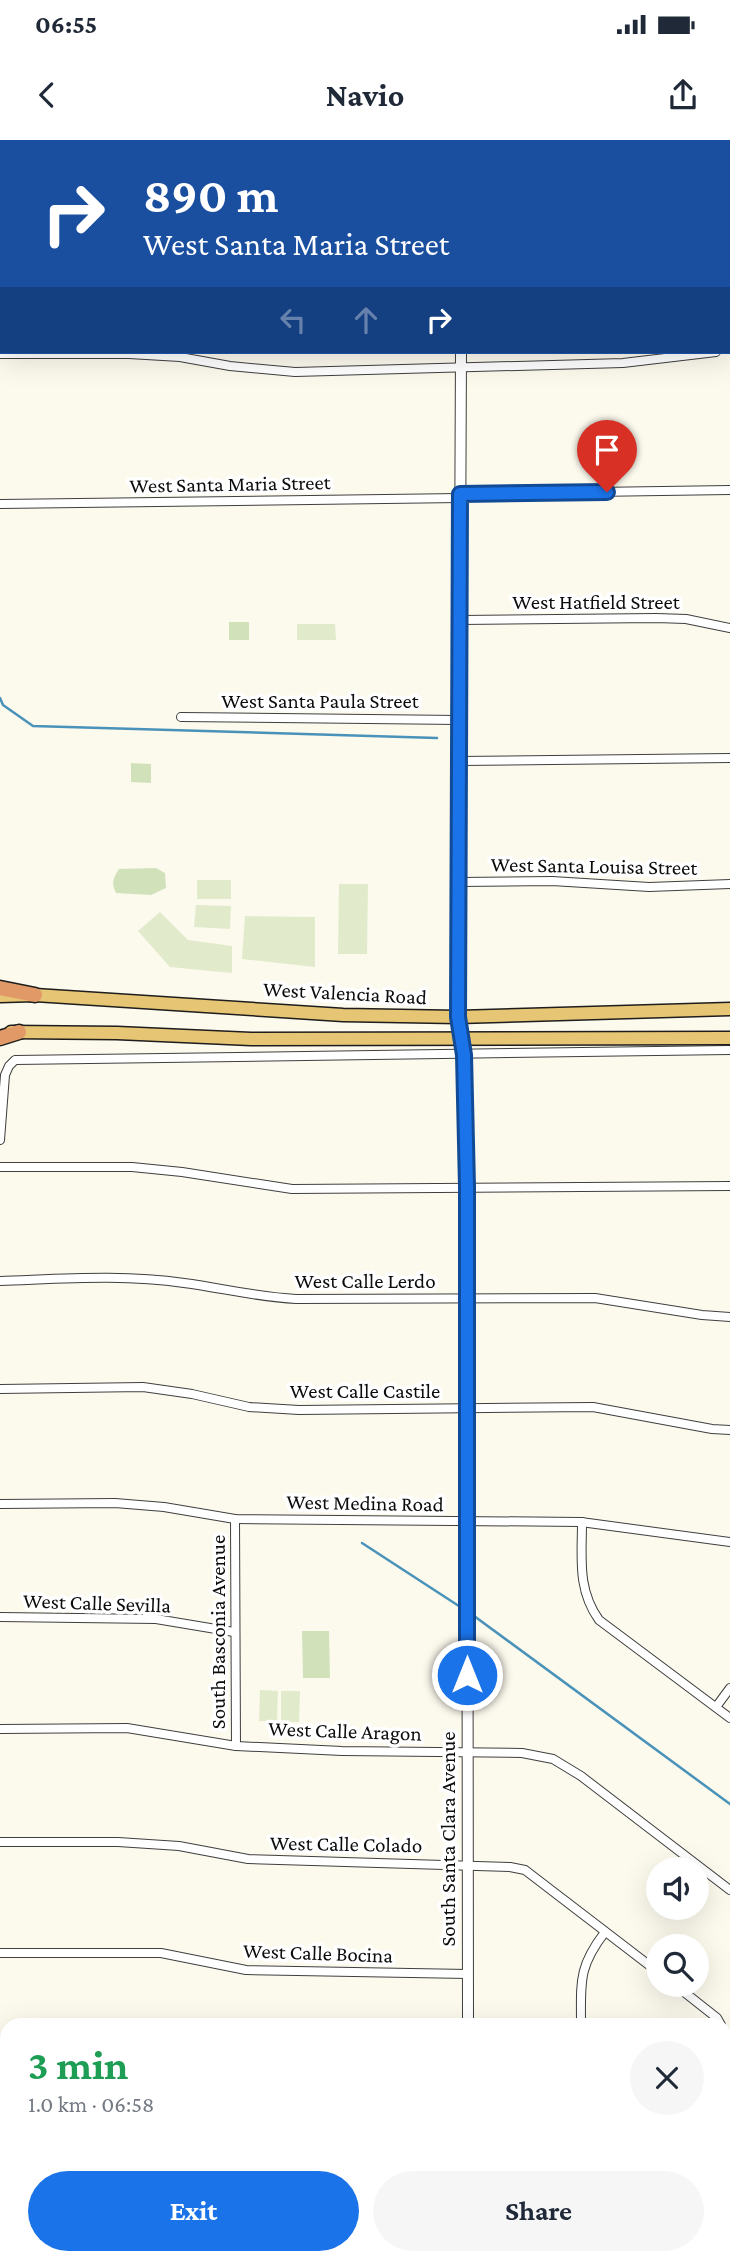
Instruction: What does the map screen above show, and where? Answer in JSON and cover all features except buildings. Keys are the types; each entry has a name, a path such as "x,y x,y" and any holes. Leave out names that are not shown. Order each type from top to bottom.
{"highway":[{"path":"0,988 35,995"},
{"path":"0,1038 19,1032"}],"main road":[{"name":"West Valencia Road","path":"0,996 35,995 343,1015 458,1017 730,1009"},
{"name":"West Valencia Road","path":"0,1032 117,1033 251,1039 730,1038"}],"street":[{"path":"0,354 180,357 230,366 295,372 623,363 699,354"},
{"name":"South Santa Clara Avenue","path":"461,354 458,1017 464,1055 467,1187 468,2018"},
{"name":"West Santa Maria Street","path":"0,504 730,490"},
{"name":"West Hatfield Street","path":"460,620 656,618 686,619 730,628"},
{"name":"West Santa Paula Street","path":"181,717 459,719"},
{"path":"459,761 730,758"},
{"name":"West Santa Louisa Street","path":"458,882 552,881 649,887 730,884"},
{"path":"0,1140 5,1075 15,1060 730,1050"},
{"path":"0,1167 132,1167 292,1189 730,1186"},
{"name":"West Calle Lerdo","path":"0,1281 127,1278 183,1283 256,1297 296,1299 595,1298 730,1317"},
{"name":"West Calle Castile","path":"0,1389 143,1387 192,1394 249,1407 299,1410 593,1407 712,1430 730,1430"},
{"name":"West Medina Road","path":"0,1504 115,1503 164,1507 235,1519 582,1522 730,1542"},
{"name":"South Basconia Avenue","path":"235,1519 236,1745"},
{"path":"582,1522 582,1581 588,1605 599,1620 730,1718"},
{"name":"West Calle Sevilla","path":"0,1617 156,1619 234,1632"},
{"path":"716,1707 730,1688"},
{"name":"West Calle Aragon","path":"0,1729 127,1728 236,1745 342,1751 526,1754 553,1759 581,1776 730,1890"},
{"name":"West Calle Colado","path":"0,1842 118,1842 179,1846 247,1858 510,1867 526,1870 646,1963"},
{"path":"582,2018 584,1965 606,1932"},
{"name":"West Calle Bocina","path":"0,1953 161,1953 246,1970 468,1974"},
{"path":"690,1997 717,2018"}],"green space":[{"path":"229,622 249,622 249,640 229,640"},
{"path":"297,624 335,624 336,640 297,640"},
{"path":"131,763 151,764 151,783 131,782"},
{"path":"156,868 165,873 166,888 151,895 116,893 113,881 119,869"},
{"path":"197,880 231,880 231,899 197,899"},
{"path":"339,884 368,884 367,954 338,954"},
{"path":"196,905 231,906 230,929 194,927"},
{"path":"160,912 188,940 232,946 232,973 170,967 138,931"},
{"path":"245,916 315,917 315,967 242,959"},
{"path":"302,1631 329,1631 330,1678 303,1678"},
{"path":"260,1690 278,1691 277,1722 259,1721"},
{"path":"281,1691 300,1691 299,1722 281,1722"}],"waterway":[{"path":"0,698 3,705 33,726 437,738"},
{"path":"362,1543 465,1610"},
{"path":"470,1613 730,1804"}],"route":[{"path":"467,1675 467,1187 464,1055 458,1017 460,494 607,492"}]}
